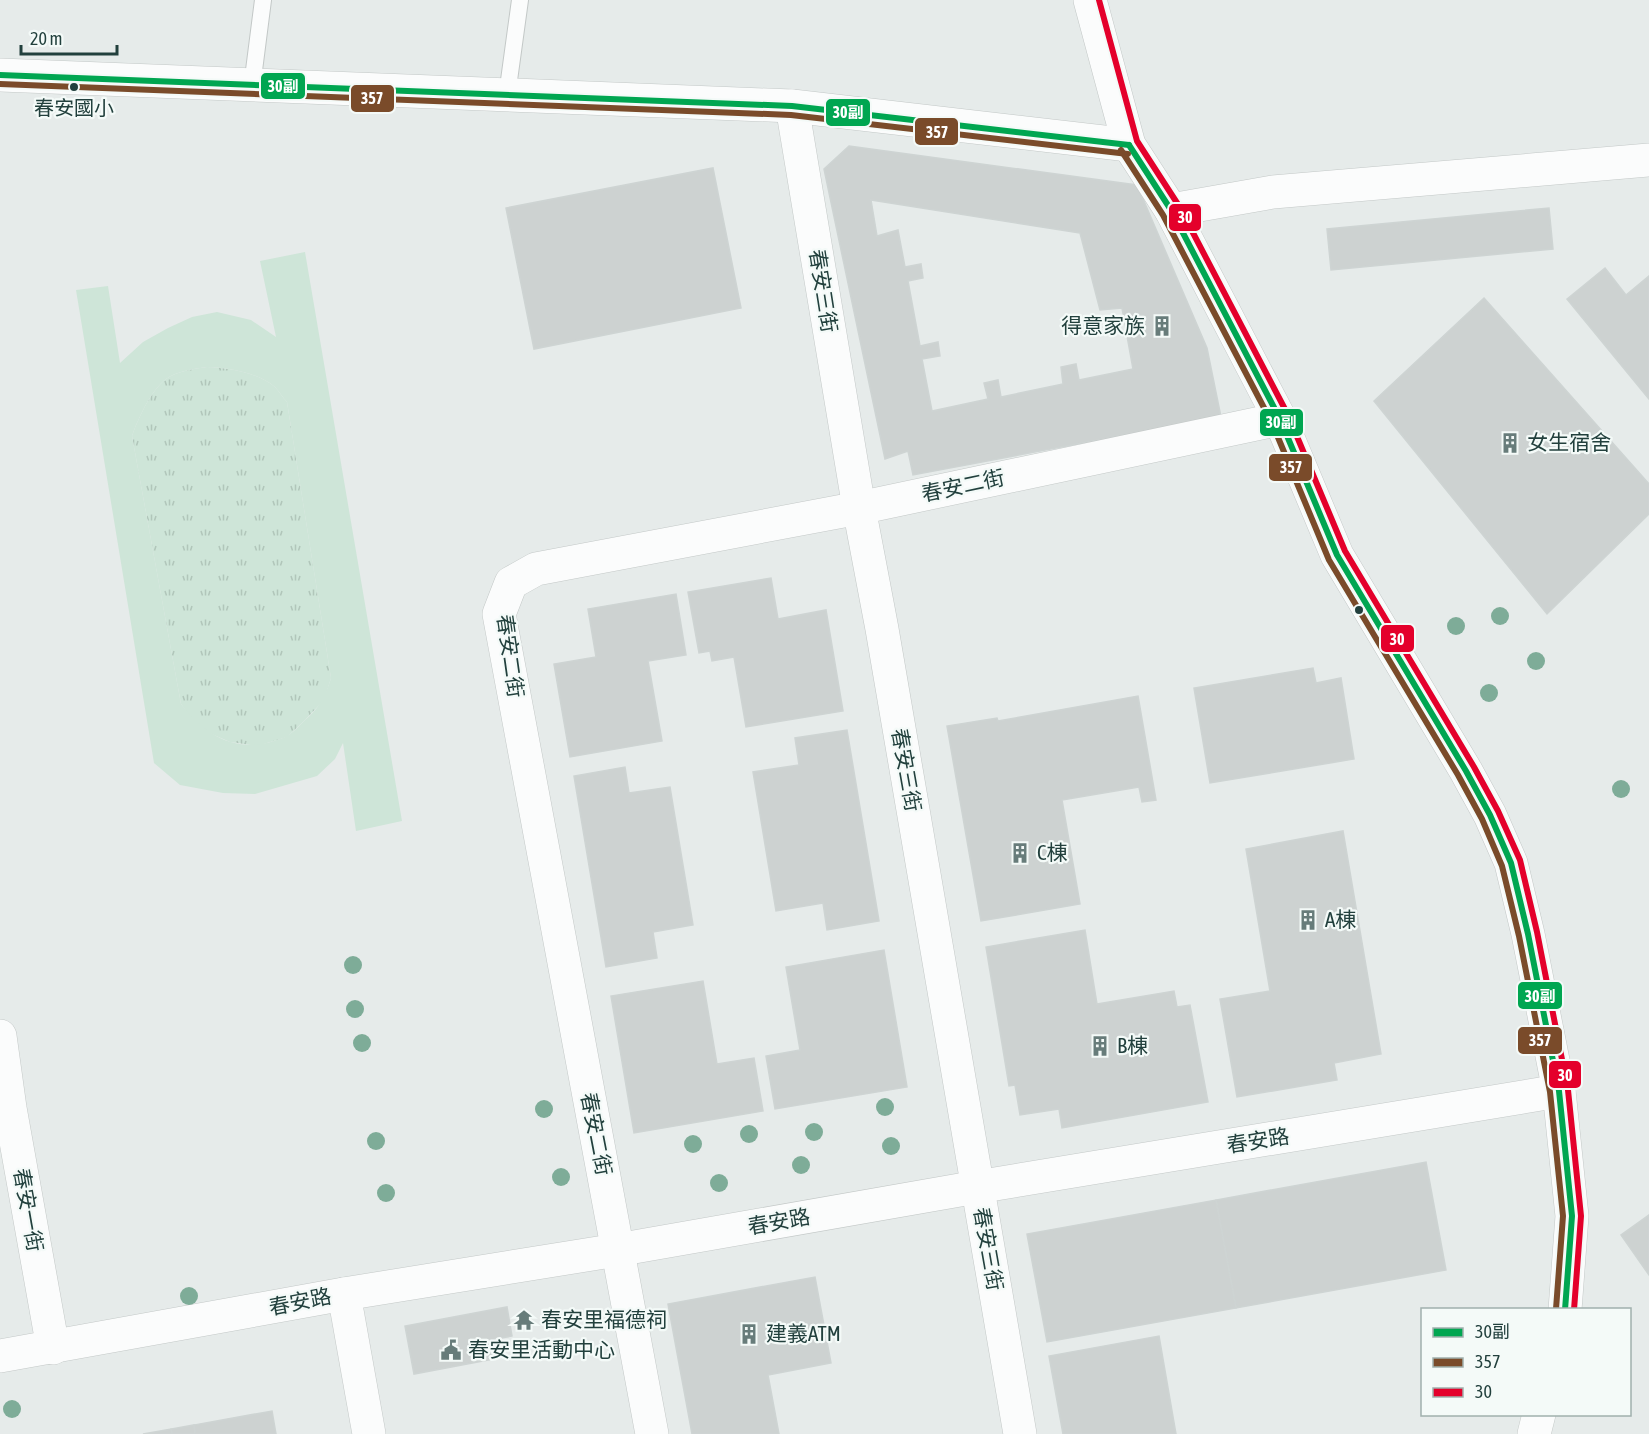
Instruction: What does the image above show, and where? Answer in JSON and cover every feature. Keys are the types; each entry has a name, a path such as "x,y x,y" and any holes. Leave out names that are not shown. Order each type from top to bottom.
{"street":[{"path":"1090,0 1129,144 1171,210 1280,419 1337,555 1466,771 1490,815 1511,863 1559,1091 1572,1216 1565,1308"},
{"path":"0,75 792,106 1129,144"},
{"name":"春安三街","path":"792,106 859,508 882,629 1020,1434"},
{"path":"1171,210 1273,192 1649,160"},
{"name":"春安二街","path":"652,1434 499,614 511,583 536,569 859,508 1280,419"},
{"name":"春安一街","path":"0,1036 5,1109 53,1348"},
{"name":"春安路","path":"0,1356 344,1294 1559,1091"},
{"path":"344,1294 369,1434"},
{"path":"1534,1434 1538,1416"}],"lane":[{"path":"252,86 263,0"},
{"path":"507,95 520,0"}],"green space":[{"path":"305,252 402,821 356,831 343,743 335,759 317,776 255,794 223,793 180,785 154,763 76,290 108,286 120,363 143,342 168,328 192,317 217,312 251,320 276,337 260,261","holes":["207,367 234,370 260,378 275,387 287,402 331,678 320,703 296,729 284,738 260,744 246,745 222,739 200,725 181,704 132,436 141,413 160,384 175,374"]},
{"path":"207,367 251,374 275,387 287,402 331,678 324,700 287,737 257,746 230,742 207,732 191,718 181,704 132,436 146,405 160,384 175,374"}],"building":[{"name":"得意家族","path":"849,146 1137,185 1207,348 1221,417 913,475 908,451 885,459 824,169","holes":["871,200 1080,233 1100,310 1122,308 1133,369 1079,380 1076,364 1061,367 1063,384 1001,397 998,380 984,383 988,399 932,411 922,359 940,356 938,342 920,346 908,281 923,278 921,264 905,267 898,230 877,236"]},
{"path":"713,168 741,308 534,349 506,208"},
{"path":"1549,208 1553,249 1331,270 1327,229"},
{"path":"1605,268 1626,295 1649,276 1649,399 1567,299"},
{"name":"女生宿舍","path":"1484,298 1649,484 1649,514 1547,614 1374,401"},
{"path":"771,578 778,619 826,610 843,711 746,727 734,657 712,661 710,651 699,653 688,592"},
{"path":"676,594 686,655 648,661 662,741 570,757 554,664 596,657 588,609"},
{"path":"1313,668 1316,683 1341,678 1354,759 1210,783 1194,688"},
{"name":"C棟","path":"1138,696 1156,800 1142,802 1139,787 1062,800 1080,904 981,921 947,726 997,718 998,721"},
{"path":"847,730 879,921 827,930 823,903 776,911 753,772 799,765 795,738"},
{"path":"625,767 629,793 670,787 693,925 653,932 657,958 606,967 574,776"},
{"name":"A棟","path":"1343,831 1381,1054 1334,1063 1337,1080 1237,1097 1220,999 1270,991 1246,849"},
{"name":"B棟","path":"1085,930 1097,1004 1174,991 1177,1007 1190,1005 1208,1102 1062,1128 1059,1109 1020,1115 1015,1085 1009,1086 986,947"},
{"path":"884,950 907,1087 775,1109 766,1056 800,1050 786,967"},
{"path":"703,981 717,1064 754,1058 763,1111 634,1133 611,996"},
{"path":"1426,1162 1446,1270 1236,1308 1216,1200"},
{"path":"1216,1200 1236,1308 1047,1342 1027,1234"},
{"path":"1649,1215 1649,1275 1621,1235"},
{"name":"建義ATM","path":"815,1277 831,1363 768,1375 779,1434 692,1434 668,1304"},
{"name":"春安里活動中心","path":"507,1307 512,1336 490,1340 494,1359 414,1374 405,1326"},
{"path":"1159,1336 1176,1434 1063,1434 1049,1356"},
{"path":"272,1411 276,1434 195,1434 194,1425"},
{"path":"194,1425 195,1434 172,1434 171,1429"},
{"path":"171,1429 172,1434 143,1434"}],"transit line":[{"name":"30","path":"1099,0 1137,141 1179,206 1288,415 1345,551 1474,767 1498,811 1520,860 1537,932 1568,1090 1581,1216 1574,1308"},
{"name":"30副","path":"0,75 792,106 1129,145"},
{"name":"357","path":"0,84 791,115 1128,154"},
{"name":"30副","path":"1129,145 1171,210 1280,419 1337,555 1466,771 1490,815 1511,863 1528,934 1559,1091 1572,1216 1565,1308"},
{"name":"357","path":"1121,150 1163,215 1272,423 1329,560 1458,775 1482,819 1502,866 1519,936 1550,1092 1563,1216 1556,1308"}],"place":[{"name":"春安國小","path":"74,87"},
{"name":"得意家族","path":"1162,326"},
{"name":"女生宿舍","path":"1510,443"},
{"name":"C棟","path":"1020,853"},
{"name":"A棟","path":"1308,920"},
{"name":"B棟","path":"1100,1046"},
{"name":"春安里福德祠","path":"524,1320"},
{"name":"建義ATM","path":"749,1334"},
{"name":"春安里活動中心","path":"451,1350"}]}
